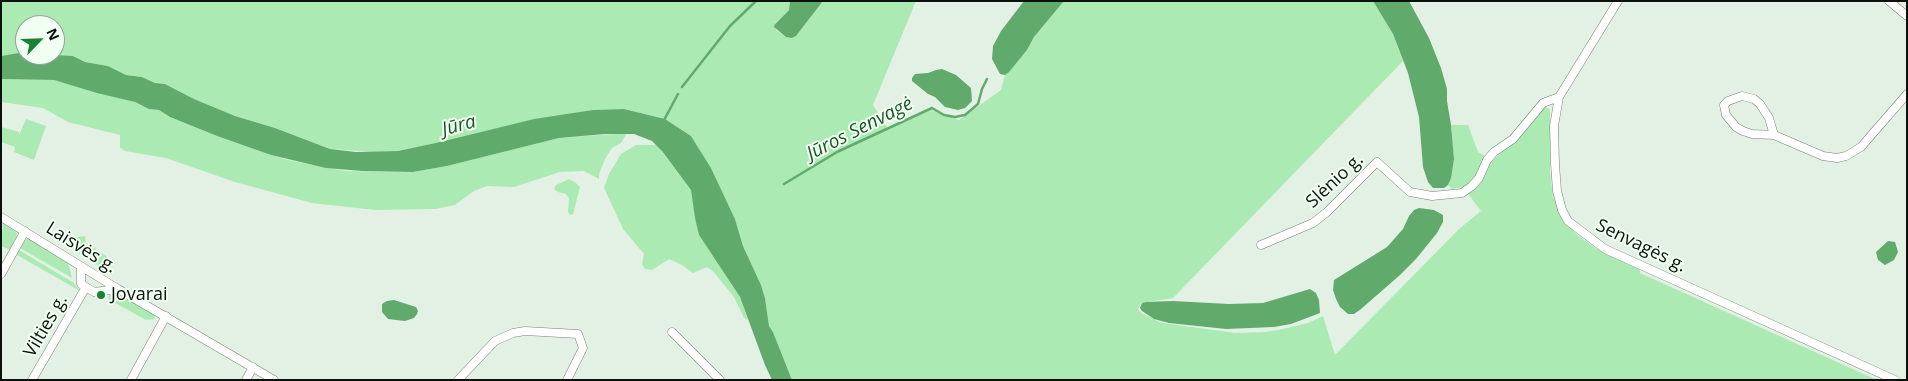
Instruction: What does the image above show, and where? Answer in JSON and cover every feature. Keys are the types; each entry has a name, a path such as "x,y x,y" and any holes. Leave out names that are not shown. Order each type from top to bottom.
{"street":[{"name":"Senvagės g.","path":"1618,1 1558,97 1554,126 1557,191 1562,210 1568,221 1578,231 1605,249 1895,380"},
{"path":"1889,1 1907,16"},
{"path":"1774,135 1769,118 1760,104 1754,100 1742,96 1728,101 1724,105 1726,115 1736,127 1752,134 1774,135 1823,156 1837,158 1846,156 1861,147 1907,94"},
{"name":"Slėnio g.","path":"1261,245 1313,223 1327,212 1378,162 1410,192 1432,196 1462,193 1479,178 1494,152 1513,139 1543,103 1558,97"},
{"name":"Laisvės g.","path":"1,217 118,289 274,380"},
{"path":"1,274 25,231"},
{"path":"81,266 81,284 94,292 118,289"},
{"name":"Vilties g.","path":"32,380 86,287"},
{"path":"131,380 166,316"},
{"path":"458,380 495,341 512,333 525,331 578,334 584,348 567,380"},
{"path":"672,332 720,380"},
{"path":"246,380 253,368"}],"shaded area":[{"path":"1,1 790,1 789,10 775,23 776,30 786,37 792,38 796,36 823,1 916,1 873,105 888,129 931,110 959,120 1001,90 1005,75 1027,50 1034,37 1064,1 1373,1 1393,34 1403,61 1173,298 1141,303 1138,309 1141,313 1162,323 1236,333 1266,332 1283,329 1308,323 1323,316 1335,355 1459,229 1481,211 1463,187 1452,189 1448,185 1454,159 1451,125 1468,125 1478,152 1493,160 1546,107 1550,110 1550,172 1553,196 1563,219 1577,235 1597,249 1640,270 1640,273 1877,380 792,380 769,326 761,285 743,246 735,219 711,168 691,136 665,119 624,109 593,110 489,130 436,144 398,151 376,152 330,149 275,128 235,116 194,99 165,84 155,83 142,77 126,75 108,66 85,62 73,56 65,56 65,15 15,15 15,55 1,56"},
{"path":"790,1 823,1 796,36 792,38 786,37 774,27 789,10"},
{"path":"1024,1 1064,1 1034,37 1027,50 1009,72 1005,75 1000,74 992,59 993,46 1001,31"},
{"path":"1373,1 1409,1 1429,38 1441,68 1447,89 1454,159 1451,178 1448,185 1444,188 1433,188 1428,182 1423,167 1419,117 1408,73 1393,34"},
{"path":"15,54 15,65 65,65 65,56 73,56 85,62 108,66 126,75 142,77 155,83 165,84 194,99 235,116 275,128 330,149 356,152 398,151 534,119 593,110 624,109 665,119 691,136 711,168 735,219 743,246 761,285 769,326 792,380 772,380 740,297 699,235 691,190 662,151 652,141 634,134 605,134 559,138 447,166 413,172 326,168 271,155 217,136 170,117 159,110 149,109 135,102 54,80 1,79 1,56"},
{"path":"942,69 956,75 971,88 972,101 965,108 958,110 945,107 935,97 928,94 912,81 915,74"},
{"path":"1,79 54,80 135,102 149,109 159,110 170,117 217,136 271,155 345,171 413,172 447,166 559,138 627,133 621,143 612,148 605,159 599,179 584,171 560,172 514,187 487,186 474,191 455,205 435,209 375,210 312,203 235,182 166,158 125,151 120,148 120,135 68,122 43,108 1,102"},
{"path":"26,119 46,126 34,160 14,152 15,147 1,142 1,127 19,132 19,135"},
{"path":"636,145 657,145 691,190 699,235 740,297 748,320 744,318 734,297 713,271 707,267 693,273 669,259 652,270 645,269 642,264 644,254 623,229 604,188 609,174 621,154"},
{"path":"569,179 580,187 573,214 570,215 568,212 569,198 566,194 554,189 556,185"},
{"path":"1419,208 1434,210 1443,215 1443,222 1437,233 1400,275 1361,309 1354,314 1348,314 1340,307 1336,299 1333,290 1334,280 1387,247 1403,229 1409,216 1414,210"},
{"path":"3,224 16,232 17,236 10,250 1,246"},
{"path":"85,236 86,243 109,258 110,261 107,266 103,268 71,248 69,241 76,237"},
{"path":"26,239 68,263 72,278 20,248"},
{"path":"1888,241 1895,242 1898,252 1894,260 1885,265 1878,260 1876,252"},
{"path":"19,250 74,283 80,291 17,255"},
{"path":"1310,289 1316,293 1319,300 1320,313 1291,324 1274,327 1226,329 1169,323 1154,319 1140,308 1142,303 1146,302 1263,303"},
{"path":"109,295 121,295 154,315 155,319 146,320 108,299"},
{"path":"394,300 416,307 417,314 414,318 405,321 388,319 382,312 382,304"}],"waterway":[{"path":"682,87 730,26 756,1"},
{"name":"Jūros Senvagė","path":"784,184 837,152 932,108 944,115 955,117 965,115 978,104 987,79"},
{"path":"663,122 678,94"}],"place":[{"name":"Jovarai","path":"101,295"}],"water label":[{"name":"Jūra","path":"459,126"}]}
